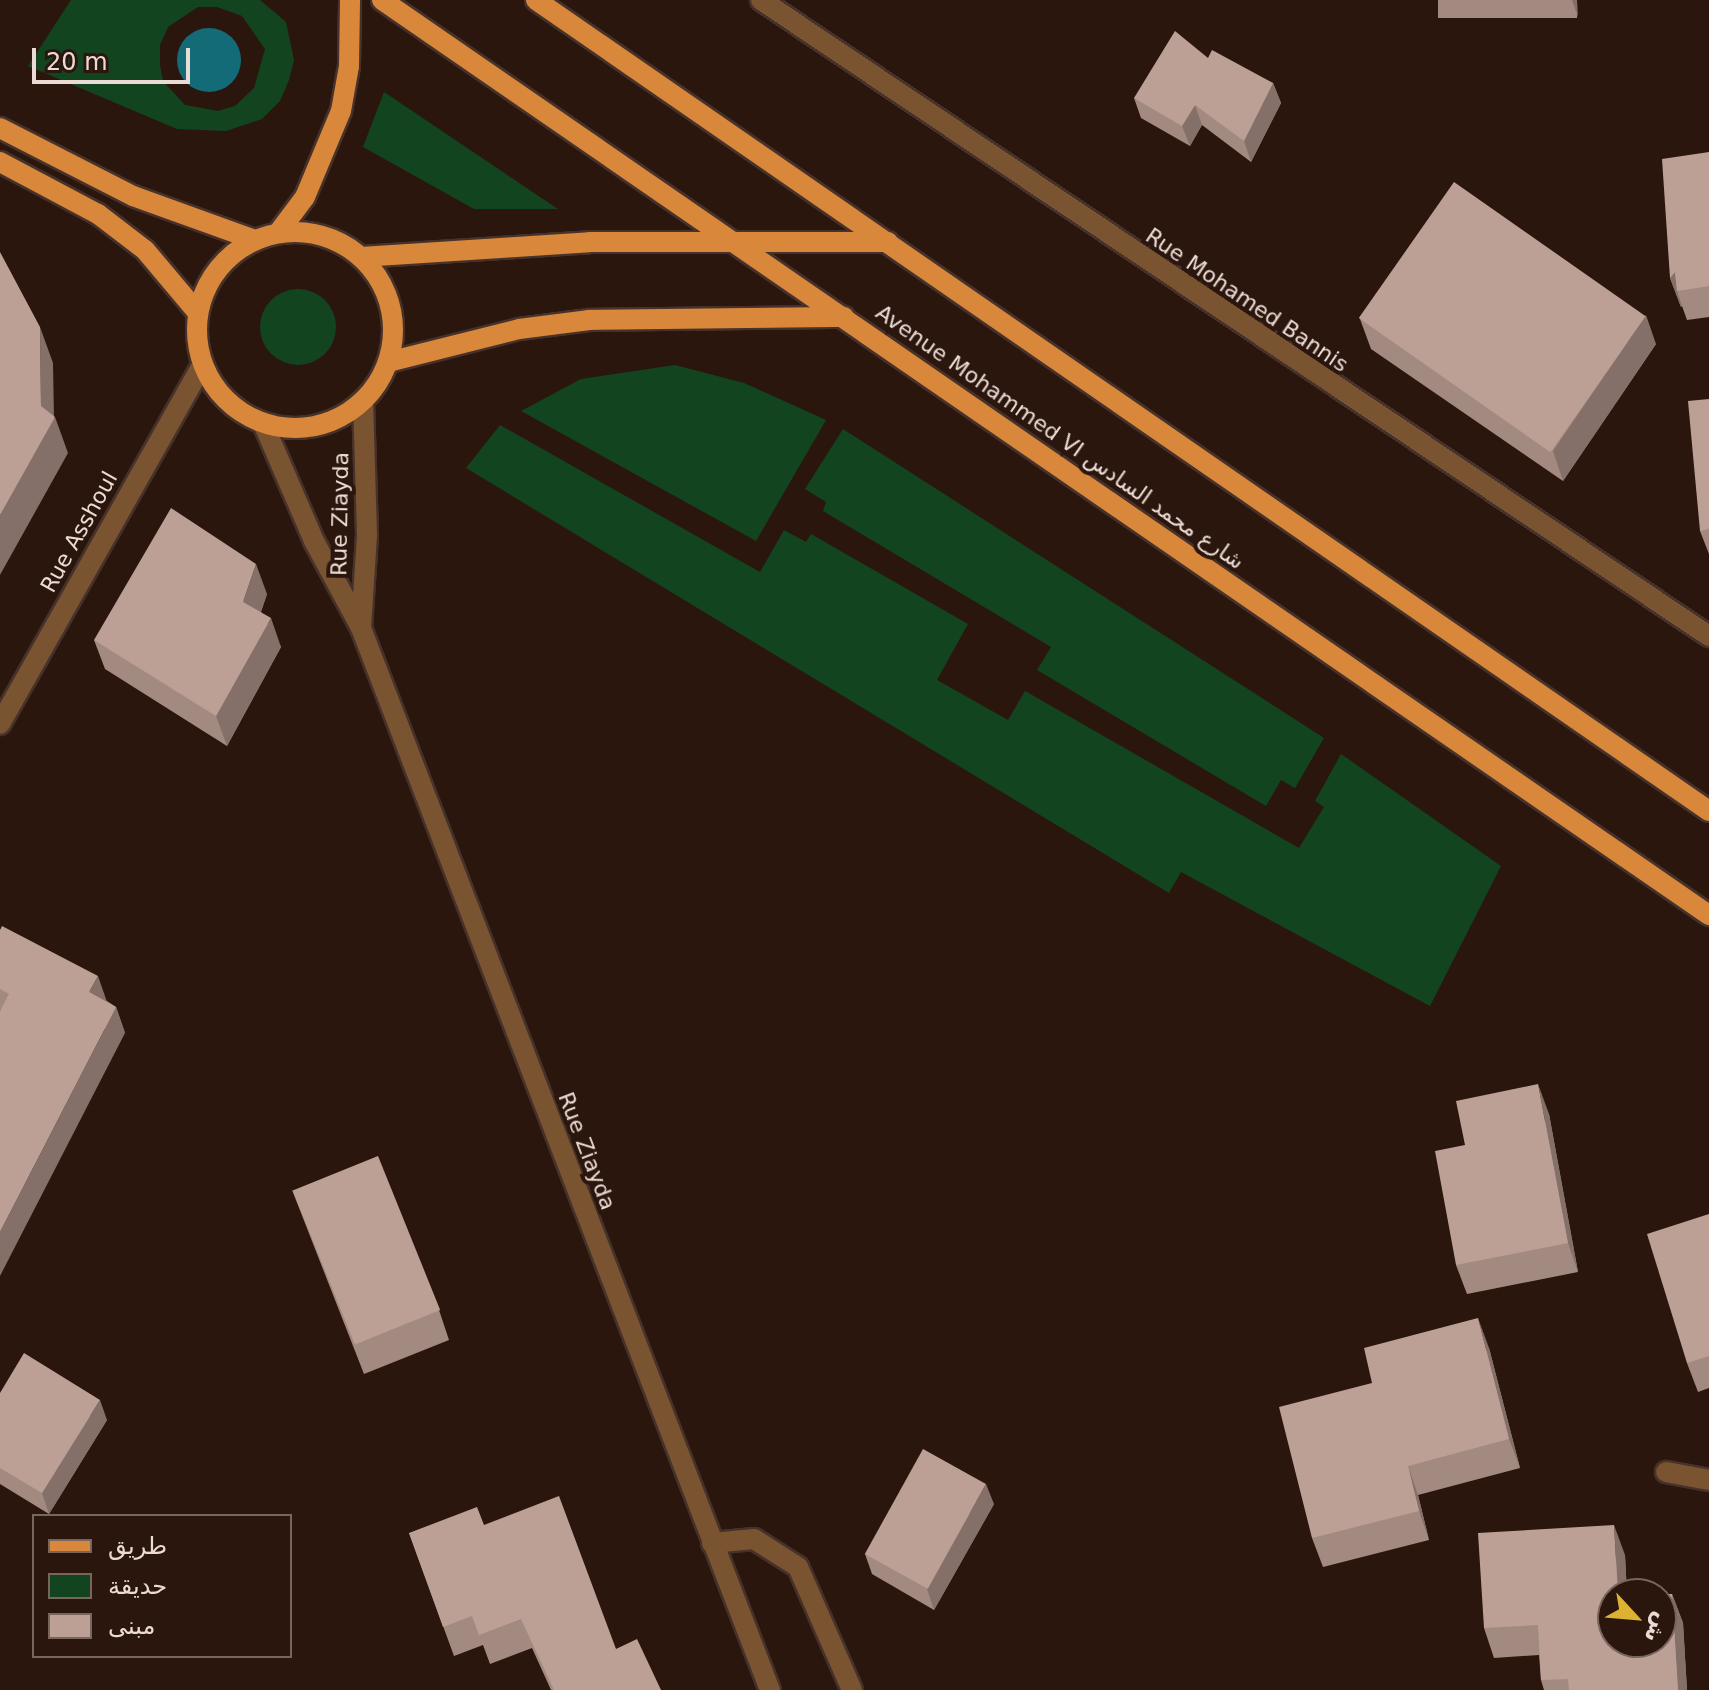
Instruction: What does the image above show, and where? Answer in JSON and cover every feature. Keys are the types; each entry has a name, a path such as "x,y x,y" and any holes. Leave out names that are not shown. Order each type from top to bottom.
{"main road":[{"path":"278,233 305,197 341,111 349,66 350,0"},
{"name":"Avenue Mohammed VI شارع محمد السادس","path":"382,0 1709,915"},
{"path":"536,0 1709,811"},
{"path":"0,128 133,196 255,240"},
{"path":"0,162 110,223 145,250 198,313"},
{"path":"307,232 336,240 361,257 383,287 393,325 388,362 363,401 334,420 298,428 263,423 237,410 217,390 203,364 198,313 217,270 255,240 278,233 307,232"},
{"path":"361,257 531,244 888,242"},
{"path":"388,362 519,329 589,320 844,317"}],"street":[{"name":"Rue Mohamed Bannis","path":"761,0 773,13 1709,636"},
{"name":"Rue Asshoul","path":"0,724 203,364"},
{"name":"Rue Ziayda","path":"361,628 367,535 363,401"},
{"name":"Rue Ziayda","path":"263,423 314,541 361,628 770,1690"},
{"path":"1666,1472 1709,1480"},
{"path":"712,1543 754,1539 798,1567 852,1690"}],"green space":[{"path":"71,0 260,0 286,22 294,60 280,101 262,119 226,131 177,129 28,66","holes":["198,7 217,7 242,16 265,49 254,88 235,106 218,111 185,105 163,81 160,65 160,45 168,27"]},
{"path":"384,92 558,209 474,209 363,147"},
{"path":"298,289 313,292 325,300 333,312 336,327 333,342 325,354 313,362 298,365 283,362 271,354 263,342 260,327 263,312 271,300 283,292"},
{"path":"675,365 744,383 826,420 756,541 521,411 581,379"},
{"path":"500,425 760,572 784,530 806,542 811,534 968,624 937,680 1008,720 1025,691 1299,848 1324,807 1315,801 1341,754 1501,866 1430,1006 1181,872 1169,893 466,468"},
{"path":"843,429 1324,738 1295,788 1281,780 1266,806 1037,670 1051,647 823,511 826,502 805,489"}],"water":[{"path":"209,28 221,30 232,37 239,48 239,72 232,83 221,90 209,92 197,90 186,83 179,72 177,60 179,48 186,37 197,30"}],"building":[{"path":"1175,31 1208,58 1212,50 1273,83 1244,141 1195,105 1182,126 1134,98"},
{"path":"1709,152 1709,286 1677,291 1675,272 1670,278 1662,159"},
{"path":"1454,182 1646,316 1550,452 1359,318"},
{"path":"0,252 40,327 41,406 55,417 0,515"},
{"path":"1709,399 1709,529 1700,531 1688,401"},
{"path":"171,508 256,564 243,602 271,618 216,716 94,640"},
{"path":"2,926 98,976 89,992 116,1007 0,1232 0,1011 9,994 0,989"},
{"path":"1538,1084 1568,1243 1456,1265 1435,1151 1465,1145 1456,1101"},
{"path":"378,1156 440,1310 355,1344 293,1190"},
{"path":"1709,1214 1709,1356 1687,1363 1647,1234"},
{"path":"1478,1318 1509,1439 1408,1466 1419,1511 1312,1538 1279,1407 1372,1383 1364,1348"},
{"path":"24,1353 100,1400 42,1493 0,1468 0,1393"},
{"path":"923,1449 986,1484 928,1589 865,1554"},
{"path":"559,1496 616,1649 637,1639 661,1690 554,1690 521,1619 479,1635 472,1616 443,1627 409,1533 477,1507 484,1525"},
{"path":"1614,1525 1617,1578 1597,1578 1597,1658 1676,1658 1678,1690 1569,1690 1568,1679 1541,1680 1538,1625 1484,1628 1478,1533"}]}
